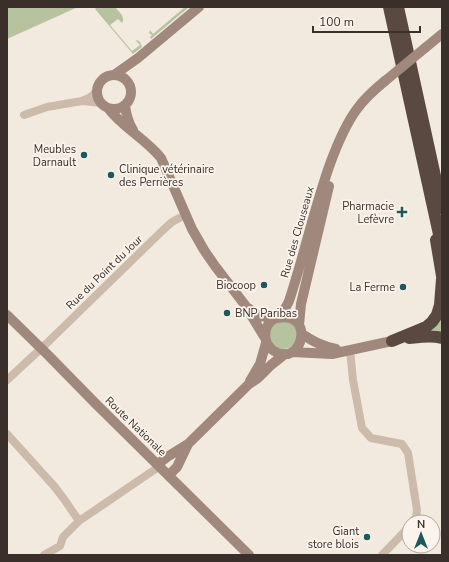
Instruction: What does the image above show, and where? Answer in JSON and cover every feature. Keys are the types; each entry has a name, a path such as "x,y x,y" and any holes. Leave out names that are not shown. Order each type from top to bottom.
{"highway":[{"path":"389,7 442,248"},
{"path":"398,7 442,208"},
{"path":"427,179 442,276"},
{"path":"392,341 426,327 432,322 437,315 440,305 442,279"},
{"path":"392,341 422,336 442,338"}],"street":[{"path":"199,7 138,58 114,75 101,81 97,90 98,97 104,106 115,117 158,153 185,215 204,250 245,305 271,349 278,353 332,354 392,341"},
{"name":"Rue des Clouseaux","path":"300,329 301,304 325,204 335,150 345,129 357,109 370,94 442,34"},
{"path":"127,81 129,73 138,58"},
{"path":"82,101 114,109 125,105 130,96 130,86 127,81 114,75"},
{"path":"24,116 47,107 82,101 89,98 97,90"},
{"path":"125,105 126,116 134,132"},
{"name":"Rue du Point du Jour","path":"7,380 162,231 172,222 185,215"},
{"name":"Rue des Clouseaux","path":"276,318 286,308 316,238"},
{"path":"245,305 260,316 276,318"},
{"name":"Route Nationale","path":"7,315 42,348 96,404 170,475 249,555"},
{"path":"249,384 260,364 266,340 265,332 267,326 276,318 283,316 294,320 311,341 322,345 347,350"},
{"path":"62,555 60,546 64,537 79,521 188,444 249,384 258,378 271,365 296,348 301,339 300,329"},
{"path":"347,350 362,428 371,438 402,444 408,453 416,514"},
{"path":"7,434 54,486 79,521"},
{"path":"170,475 177,467 188,444"},
{"path":"382,555 401,535"},
{"path":"44,555 60,546"}],"green space":[{"path":"7,7 78,7 7,39"},
{"path":"97,7 115,7 122,15 123,21 122,23 118,19 110,25 132,51 140,45 136,41 137,40 140,42 142,47 133,54 95,9"},
{"path":"185,7 189,7 151,39 150,37 152,35 149,33 150,30 153,34"},
{"path":"442,307 442,335 429,330"},
{"path":"283,321 293,325 297,335 293,345 283,349 273,345 269,335 273,325"}],"place":[{"name":"Meubles Darnault","path":"84,155"},
{"name":"Clinique vétérinaire des Perrières","path":"111,175"},
{"name":"Pharmacie Lefèvre","path":"402,212"},
{"name":"Biocoop","path":"264,285"},
{"name":"La Ferme","path":"403,287"},
{"name":"BNP Paribas","path":"227,313"},
{"name":"Giant store blois","path":"367,537"}]}
